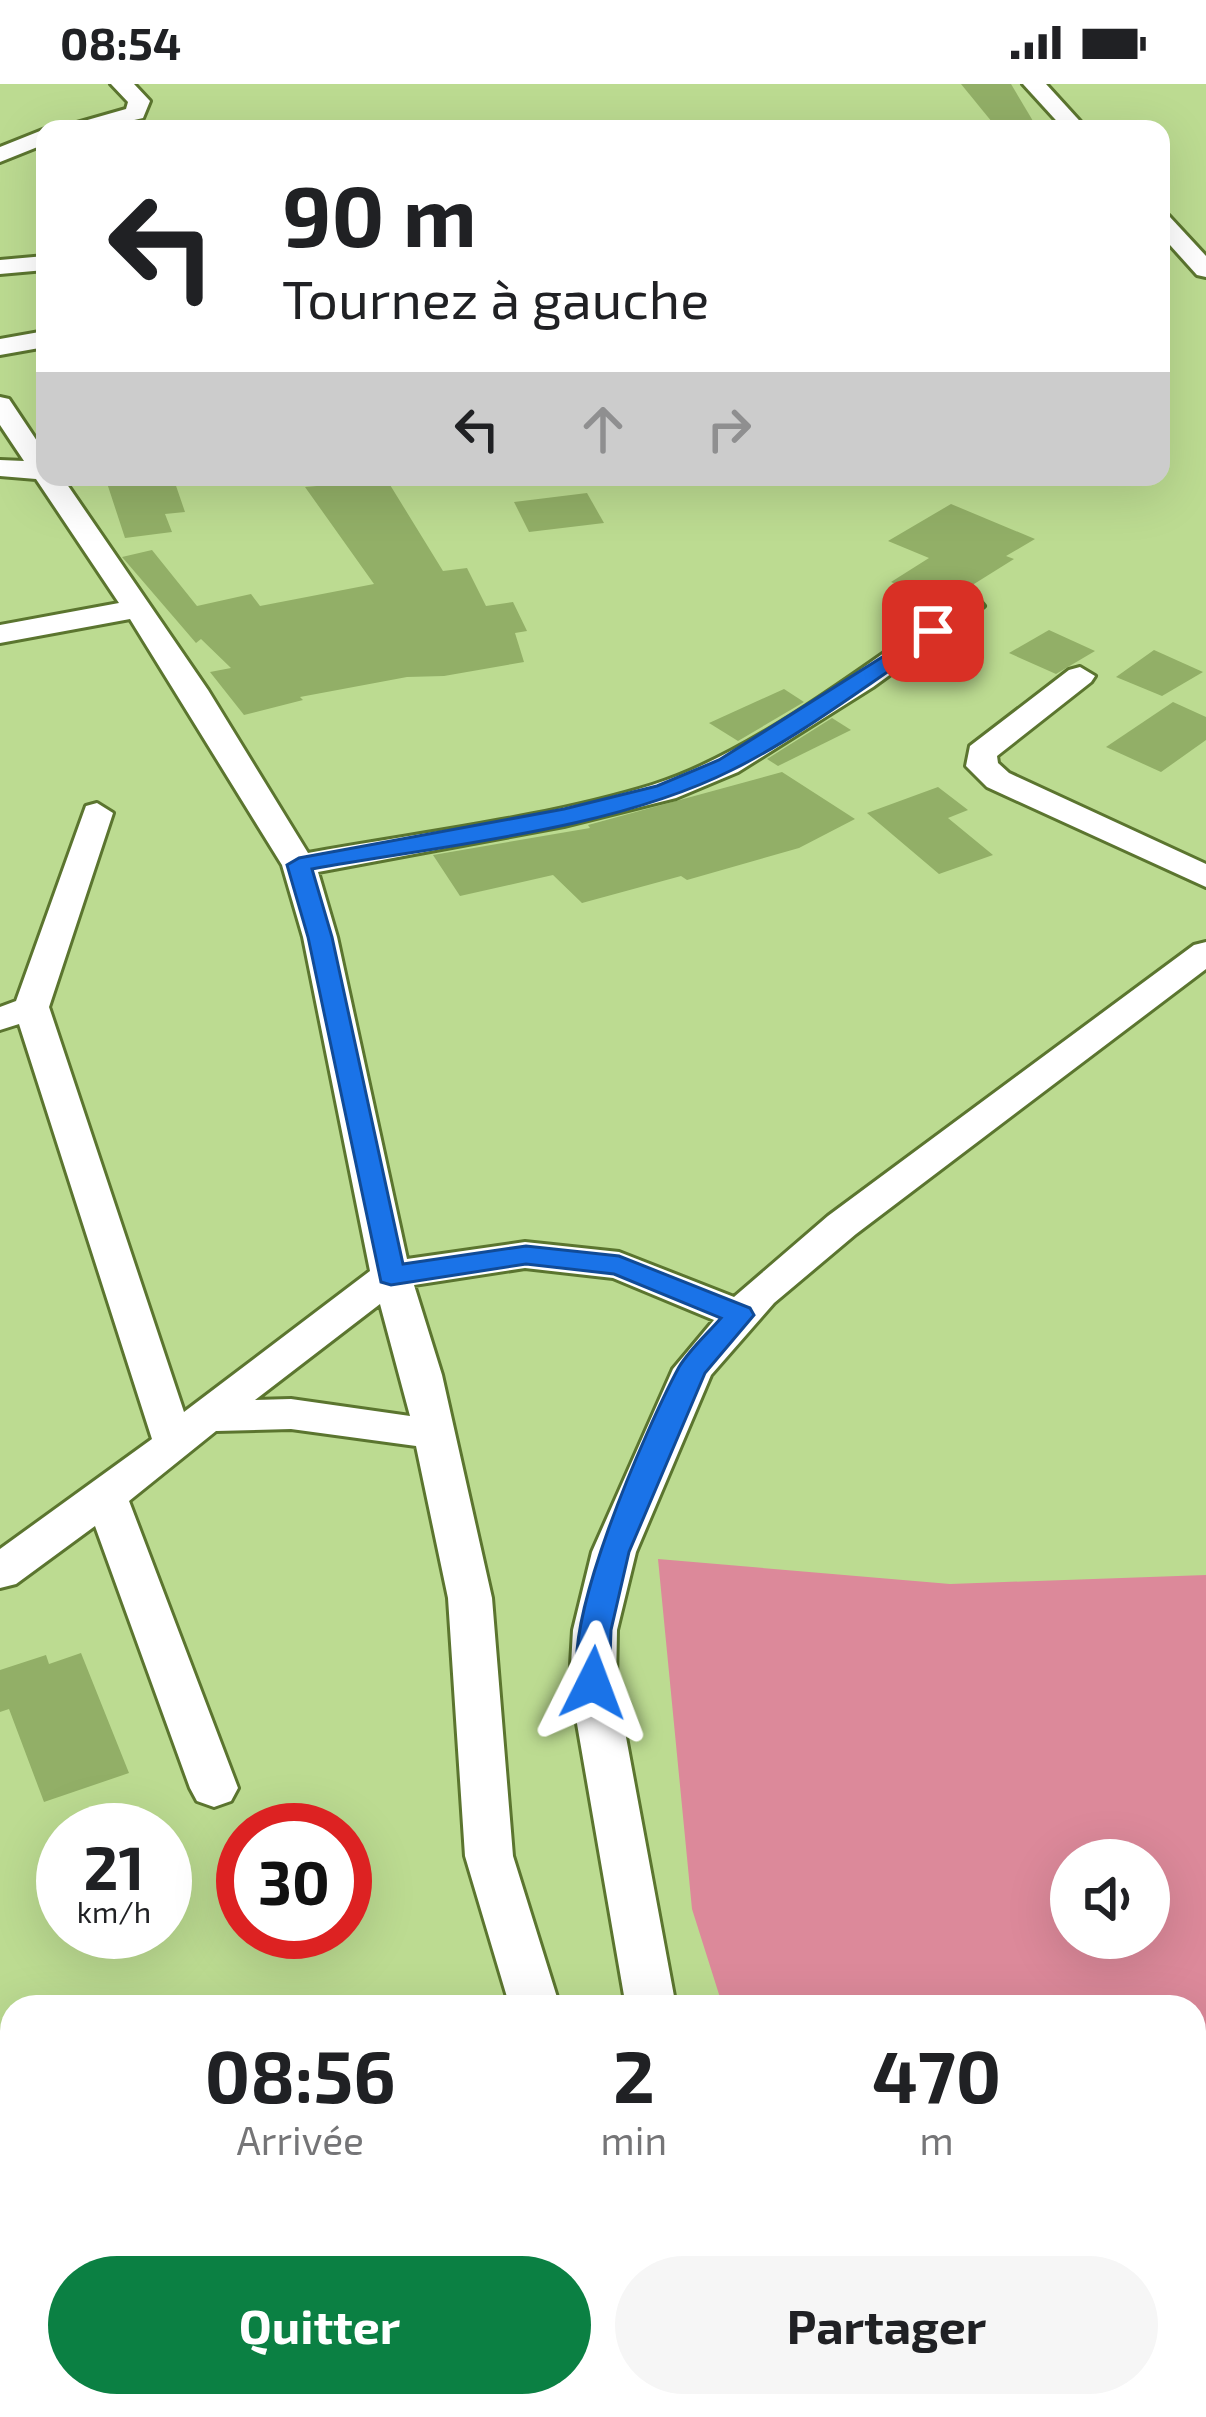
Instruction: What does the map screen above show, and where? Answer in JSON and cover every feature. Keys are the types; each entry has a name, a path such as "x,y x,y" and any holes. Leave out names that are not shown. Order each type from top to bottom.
{"street":[{"path":"105,120 135,113 139,101 122,84"},
{"path":"1034,84 1068,120"},
{"path":"0,155 36,140"},
{"path":"1170,231 1206,270"},
{"path":"0,267 36,263"},
{"path":"0,347 36,341"},
{"path":"6,413 36,417"},
{"path":"6,413 36,460"},
{"path":"0,468 36,473"},
{"path":"53,486 194,690 299,865 320,937 391,1275 436,1435 470,1598 489,1856 531,1995"},
{"path":"299,865 564,816 665,791 727,765 862,681 969,606"},
{"path":"0,634 135,610"},
{"path":"1080,676 981,753 982,766 998,780 1206,877"},
{"path":"97,813 16,1013 190,1430"},
{"path":"648,1995 593,1683 595,1630 614,1552 693,1369 740,1315 842,1225 1206,952"},
{"path":"0,1572 391,1275 526,1255 619,1265 740,1315"},
{"path":"190,1430 291,1414 436,1435"},
{"path":"106,1496 214,1788"}],"shaded area":[{"path":"658,1559 950,1584 1206,1575 1206,1995 719,1995 692,1909"}],"building":[{"path":"961,84 1011,84 1032,120 990,120"},
{"path":"108,486 176,486 185,512 165,514 172,532 125,538"},
{"path":"391,486 443,571 467,568 486,606 513,602 527,631 515,633 524,662 300,697 303,700 244,715 210,672 231,668 201,639 196,643 122,557 152,550 197,606 251,594 260,606 374,584 305,487"},
{"path":"587,493 604,523 529,532 514,502"},
{"path":"951,504 1035,539 1006,556 1014,559 942,604 891,582 929,558 888,541"},
{"path":"1049,630 1095,651 1056,674 1009,653"},
{"path":"1154,650 1203,672 1162,696 1116,677"},
{"path":"784,689 804,702 738,741 709,723"},
{"path":"1173,702 1206,717 1206,740 1161,772 1106,747"},
{"path":"832,718 851,730 778,766 767,759"},
{"path":"782,772 855,819 799,848 582,903 553,875 460,896 433,855 590,828 588,825"},
{"path":"938,787 968,810 948,818 993,855 939,874 867,813"},
{"path":"81,1653 129,1773 44,1802 9,1709 0,1712 0,1670 46,1655 49,1664"}],"route":[{"path":"593,1683 595,1630 614,1552 693,1369 740,1315 619,1265 526,1255 391,1275 320,937 299,865 564,816 665,791 727,765 933,631"}]}
